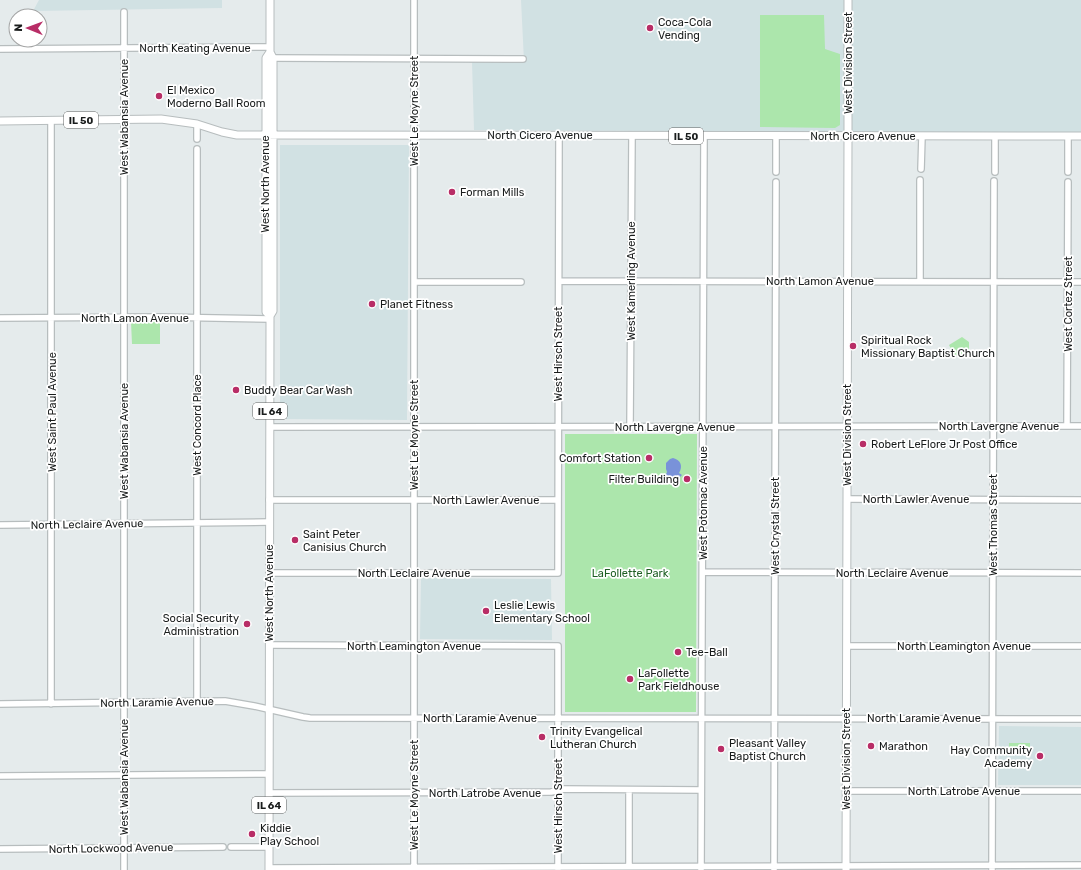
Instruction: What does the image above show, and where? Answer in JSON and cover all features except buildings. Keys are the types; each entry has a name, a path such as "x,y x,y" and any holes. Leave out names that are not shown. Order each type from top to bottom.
{"main road":[{"name":"West North Avenue","path":"269,869 270,317 273,312 273,135 270,0"},
{"name":"West Division Street","path":"846,868 848,0"},
{"name":"West North Avenue","path":"270,317 266,312 265,135 266,58 271,52"},
{"name":"North Cicero Avenue","path":"0,121 161,119 198,124 237,135 1081,136"}],"street":[{"name":"West Le Moyne Street","path":"414,0 414,868"},
{"name":"West Wabansia Avenue","path":"124,12 124,870"},
{"name":"North Keating Avenue","path":"0,49 124,48 271,52 414,59 523,59"},
{"name":"West Saint Paul Avenue","path":"51,120 51,704"},
{"path":"197,138 198,124"},
{"name":"West Hirsch Street","path":"558,573 559,136"},
{"name":"West Kamerling Avenue","path":"630,427 632,136"},
{"name":"West Potomac Avenue","path":"701,868 704,136"},
{"path":"776,136 776,172"},
{"path":"922,136 922,169"},
{"path":"995,136 995,172"},
{"path":"1068,136 1068,172"},
{"name":"West Concord Place","path":"197,702 198,149"},
{"path":"920,180 920,281"},
{"name":"West Thomas Street","path":"992,868 994,180"},
{"name":"West Crystal Street","path":"774,868 776,182"},
{"name":"West Cortez Street","path":"1067,426 1068,182"},
{"name":"North Lamon Avenue","path":"559,281 1081,282"},
{"path":"414,282 521,282"},
{"name":"North Lamon Avenue","path":"0,318 270,317"},
{"name":"North Lavergne Avenue","path":"270,427 1081,426"},
{"name":"North Lawler Avenue","path":"847,499 1081,500"},
{"name":"North Lawler Avenue","path":"270,500 558,500"},
{"name":"North Leclaire Avenue","path":"0,525 270,522"},
{"name":"North Leclaire Avenue","path":"702,572 1081,573"},
{"name":"North Leclaire Avenue","path":"270,573 558,573"},
{"name":"North Leamington Avenue","path":"269,645 558,646"},
{"name":"West Hirsch Street","path":"558,646 558,868"},
{"name":"North Leamington Avenue","path":"847,646 1081,646"},
{"name":"North Laramie Avenue","path":"0,704 231,702 303,717 1081,719"},
{"path":"0,776 269,774"},
{"name":"North Latrobe Avenue","path":"269,792 414,793 551,792 564,789 701,790"},
{"path":"629,790 629,866"},
{"name":"North Latrobe Avenue","path":"846,791 1081,792"},
{"name":"North Lockwood Avenue","path":"0,849 223,847"},
{"path":"230,847 269,847"},
{"path":"269,869 558,868 629,866 701,868 992,868 1081,865"}],"shaded area":[{"path":"39,0 222,0 222,8 48,11 48,8 35,8"},
{"path":"521,0 1081,0 1081,133 474,130 472,62 524,61"},
{"path":"280,145 409,145 407,420 280,419"},
{"name":"Leslie Lewis Elementary School","path":"421,578 551,579 552,640 420,639"},
{"name":"Hay Community Academy","path":"999,726 1081,727 1081,785 998,785"}],"green space":[{"path":"760,15 824,15 825,49 840,54 840,125 835,128 760,127"},
{"path":"131,322 160,322 160,344 132,344"},
{"path":"962,337 969,342 969,356 954,355 949,345"},
{"name":"LaFollette Park","path":"565,434 697,434 696,712 565,712"},
{"path":"1009,743 1030,743 1030,754 1009,754"}],"water":[{"path":"673,458 678,460 680,464 681,468 679,473 682,475 680,477 680,483 666,482 666,463"}],"place":[{"name":"Coca-Cola Vending","path":"650,28"},
{"name":"El Mexico Moderno Ball Room","path":"159,96"},
{"name":"Forman Mills","path":"452,192"},
{"name":"Planet Fitness","path":"372,304"},
{"name":"Spiritual Rock Missionary Baptist Church","path":"853,346"},
{"name":"Buddy Bear Car Wash","path":"236,390"},
{"name":"Robert LeFlore Jr Post Office","path":"863,444"},
{"name":"Comfort Station","path":"649,458"},
{"name":"Filter Building","path":"687,479"},
{"name":"Saint Peter Canisius Church","path":"295,540"},
{"name":"Leslie Lewis Elementary School","path":"486,611"},
{"name":"Social Security Administration","path":"247,624"},
{"name":"Tee-Ball","path":"678,652"},
{"name":"LaFollette Park Fieldhouse","path":"630,679"},
{"name":"Trinity Evangelical Lutheran Church","path":"542,737"},
{"name":"Marathon","path":"871,746"},
{"name":"Pleasant Valley Baptist Church","path":"721,749"},
{"name":"Hay Community Academy","path":"1040,756"},
{"name":"Kiddie Play School","path":"252,834"}]}
